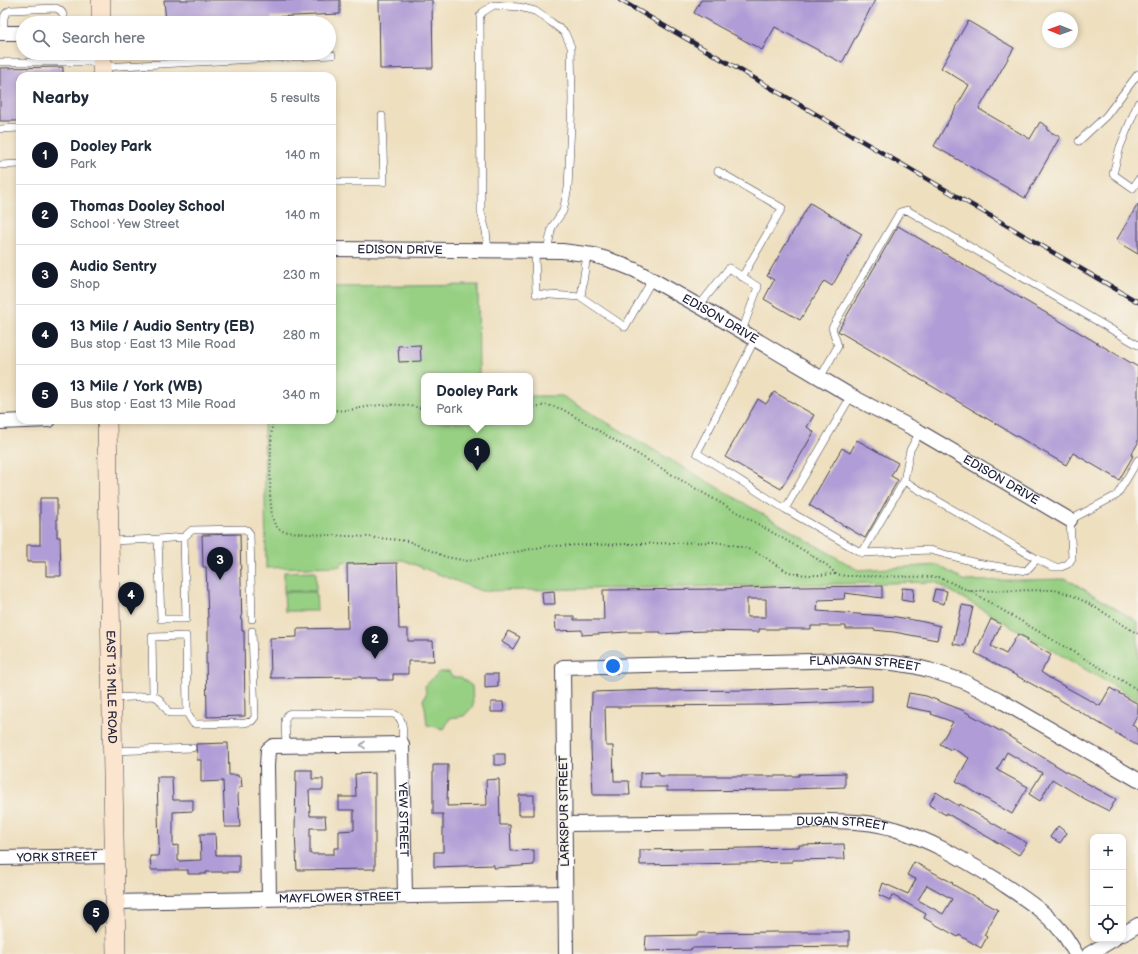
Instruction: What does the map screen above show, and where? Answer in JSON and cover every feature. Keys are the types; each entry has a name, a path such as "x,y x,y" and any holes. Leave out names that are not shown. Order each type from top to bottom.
{"main road":[{"path":"101,0 102,16"},
{"name":"EAST 13 MILE ROAD","path":"107,424 116,954"}],"street":[{"path":"2,33 16,33"},
{"name":"EDISON DRIVE","path":"336,249 541,250 587,254 610,260 636,270 820,378 920,432 1070,520"},
{"path":"0,422 16,421"},
{"name":"FLANAGAN STREET","path":"563,667 853,660 893,662 947,675 979,688 1138,780"},
{"name":"LARKSPUR STREET","path":"563,667 566,954"},
{"path":"269,898 267,766 269,748 273,746 402,744"},
{"name":"YEW STREET","path":"402,744 405,895"},
{"name":"DUGAN STREET","path":"564,824 835,821 868,823 890,827 927,840 1018,894 1042,911 1062,931 1076,954"},
{"name":"YORK STREET","path":"0,858 114,856"},
{"name":"MAYFLOWER STREET","path":"115,902 565,893"},
{"path":"1126,932 1138,925"},
{"path":"1089,954 1109,942"}],"lane":[{"path":"488,250 482,212 480,16 483,12 494,5 519,7 535,11 564,33 571,47 572,101 568,188 563,211 552,227 541,250 536,294 581,297 625,327 652,280"},
{"path":"2,33 4,14 6,11 56,8 60,10 63,16"},
{"path":"0,62 102,64 204,60"},
{"path":"1078,141 1106,116 1138,74"},
{"path":"1138,103 1120,147 1113,174 1133,188 1138,180"},
{"path":"336,182 384,182 382,116"},
{"path":"0,129 16,128"},
{"path":"0,165 16,164"},
{"path":"718,171 782,208 742,277"},
{"path":"820,378 838,346 832,328 900,212 907,210 1138,345"},
{"path":"581,297 587,254"},
{"path":"699,306 729,268 758,287 742,331"},
{"path":"755,339 697,452 785,509 862,553 930,550 977,563 1026,571 1037,560"},
{"path":"785,509 852,396"},
{"path":"862,553 904,481 910,450 920,432"},
{"path":"904,481 1037,560 1053,567 1061,567 1068,564 1072,558 1070,520 1117,494 1138,460"},
{"path":"108,541 184,537 192,530 244,529 250,534 252,619"},
{"path":"158,539 161,619 186,619 184,537"},
{"path":"153,696 152,637 186,636 187,713 193,723 245,723 252,721 255,717 252,631"},
{"path":"111,698 153,696 159,700 170,713 187,713"},
{"path":"286,746 285,720 288,714 291,713 394,714 402,721 402,744"},
{"path":"112,751 192,748"}],"path":[{"path":"336,410 381,405 408,405 421,408"},
{"path":"272,424 271,510 275,525 281,530 308,534 369,537 408,541 446,557 468,562 547,546 713,542 752,550 792,573 806,575 836,574"},
{"path":"970,591 1138,690"}],"green space":[{"path":"478,285 479,373 421,373 421,425 533,425 533,396 562,396 858,570 938,565 965,581 1067,579 1138,622 1138,700 935,582 481,591 403,560 342,562 341,566 266,568 264,424 336,424 336,287"},
{"path":"316,571 316,591 284,591 284,572"},
{"path":"284,592 316,592 317,611 285,611"},
{"path":"439,672 449,672 452,677 460,677 472,686 473,706 464,716 450,718 444,729 427,725 423,700 426,694 425,686"}],"building":[{"path":"164,0 340,0 340,14 294,16 165,16"},
{"path":"379,0 432,0 433,68 380,69"},
{"path":"701,0 875,0 842,63 775,27 762,50 694,13"},
{"path":"968,21 1014,48 979,109 1030,139 1040,122 1048,127 1047,130 1060,137 1025,198 934,146 969,85 941,68"},
{"path":"63,67 63,72 16,72 16,121 0,121 0,68"},
{"path":"810,203 862,234 832,286 824,281 800,320 764,299 774,280 767,276"},
{"path":"1138,204 1138,254 1116,241"},
{"path":"898,226 1138,367 1138,443 1131,455 1133,456 1119,480 1073,453 1066,465 838,331"},
{"path":"420,345 421,361 399,362 398,346"},
{"path":"774,392 814,415 807,427 814,432 781,489 725,457 758,399 766,404"},
{"path":"857,440 898,463 891,476 898,480 865,538 809,505 842,448 850,453"},
{"path":"40,498 57,498 57,537 60,537 61,576 46,576 46,562 27,562 27,545 40,545"},
{"path":"240,534 242,631 244,631 245,716 207,717 206,652 208,652 208,619 206,567 203,567 202,535"},
{"path":"397,563 399,629 408,629 408,641 433,641 434,661 408,661 408,674 393,674 393,680 378,680 378,678 361,677 271,678 270,638 297,637 297,629 348,628 347,564"},
{"path":"800,586 882,586 882,598 845,593 844,599 818,600 817,611 897,617 940,626 937,640 874,629 846,629 846,626 811,626 811,629 759,629 759,632 706,631 661,634 661,632 627,632 582,635 582,630 556,631 555,616 574,616 574,620 604,620 603,590 721,589","holes":["747,599 766,599 766,617 747,617"]},
{"path":"902,588 914,589 913,602 901,600"},
{"path":"935,589 947,591 944,604 932,601"},
{"path":"554,591 555,604 543,604 542,592"},
{"path":"962,605 973,607 964,646 953,644"},
{"path":"991,619 1001,624 991,646 1006,654 1018,634 1051,655 1041,672 1051,679 1100,706 1110,688 1138,704 1138,714 1132,725 1138,729 1138,746 1050,694 975,653"},
{"path":"508,631 520,637 513,649 502,642"},
{"path":"485,674 498,674 498,687 485,688"},
{"path":"872,686 872,701 766,705 605,707 606,746 613,746 614,781 629,781 630,795 593,795 591,747 592,692 747,690"},
{"path":"909,693 926,696 962,710 1002,732 1070,774 1116,799 1109,811 1085,799 1052,779 1040,801 1029,794 1042,773 1007,752 997,770 1028,787 1012,814 956,781 969,758 952,748 951,750 940,744 953,722 931,714 932,712 906,707"},
{"path":"491,702 503,702 504,712 491,712"},
{"path":"228,743 229,775 238,775 238,777 241,777 242,787 239,787 238,796 240,827 225,827 223,781 201,782 201,760 197,760 196,744"},
{"path":"494,754 505,754 505,765 494,765"},
{"path":"433,765 448,765 447,806 487,805 486,780 499,779 500,825 510,825 511,851 534,850 534,865 494,868 494,865 434,867 434,852 443,852 443,814 433,814"},
{"path":"296,770 312,770 312,779 323,779 323,790 309,790 310,816 325,816 326,828 310,828 310,854 334,854 334,848 339,848 339,831 354,830 354,810 339,810 339,797 356,797 355,774 375,773 375,869 297,870 295,833"},
{"path":"659,772 659,776 799,776 799,774 845,773 845,787 792,790 667,791 667,787 640,787 640,773"},
{"path":"157,777 172,777 173,800 193,800 193,811 173,812 173,846 178,845 178,861 201,860 200,834 215,834 216,855 239,855 239,872 206,872 206,874 188,874 188,870 151,870 150,856 158,856 159,846"},
{"path":"936,792 959,806 960,804 1027,843 1019,855 946,813 946,815 929,805"},
{"path":"519,795 534,795 534,815 519,815"},
{"path":"1058,826 1067,833 1060,843 1050,837"},
{"path":"844,844 845,859 792,860 792,862 640,865 640,850 799,847 799,845"},
{"path":"914,862 998,910 984,935 987,937 981,948 959,935 958,937 924,918 926,914 892,895 890,900 879,895 883,883 908,894 916,879 907,875","holes":["927,885 952,899 943,914 918,900"]},
{"path":"849,932 849,946 691,948 691,950 645,951 646,936 698,935 698,933"}],"railway":[{"path":"620,0 1138,302"}],"place":[{"name":"Dooley Park","path":"477,471"},
{"name":"Audio Sentry","path":"220,580"},
{"name":"13 Mile / Audio Sentry (EB)","path":"131,615"},
{"name":"Thomas Dooley School","path":"375,659"},
{"name":"13 Mile / York (WB)","path":"96,933"}]}
